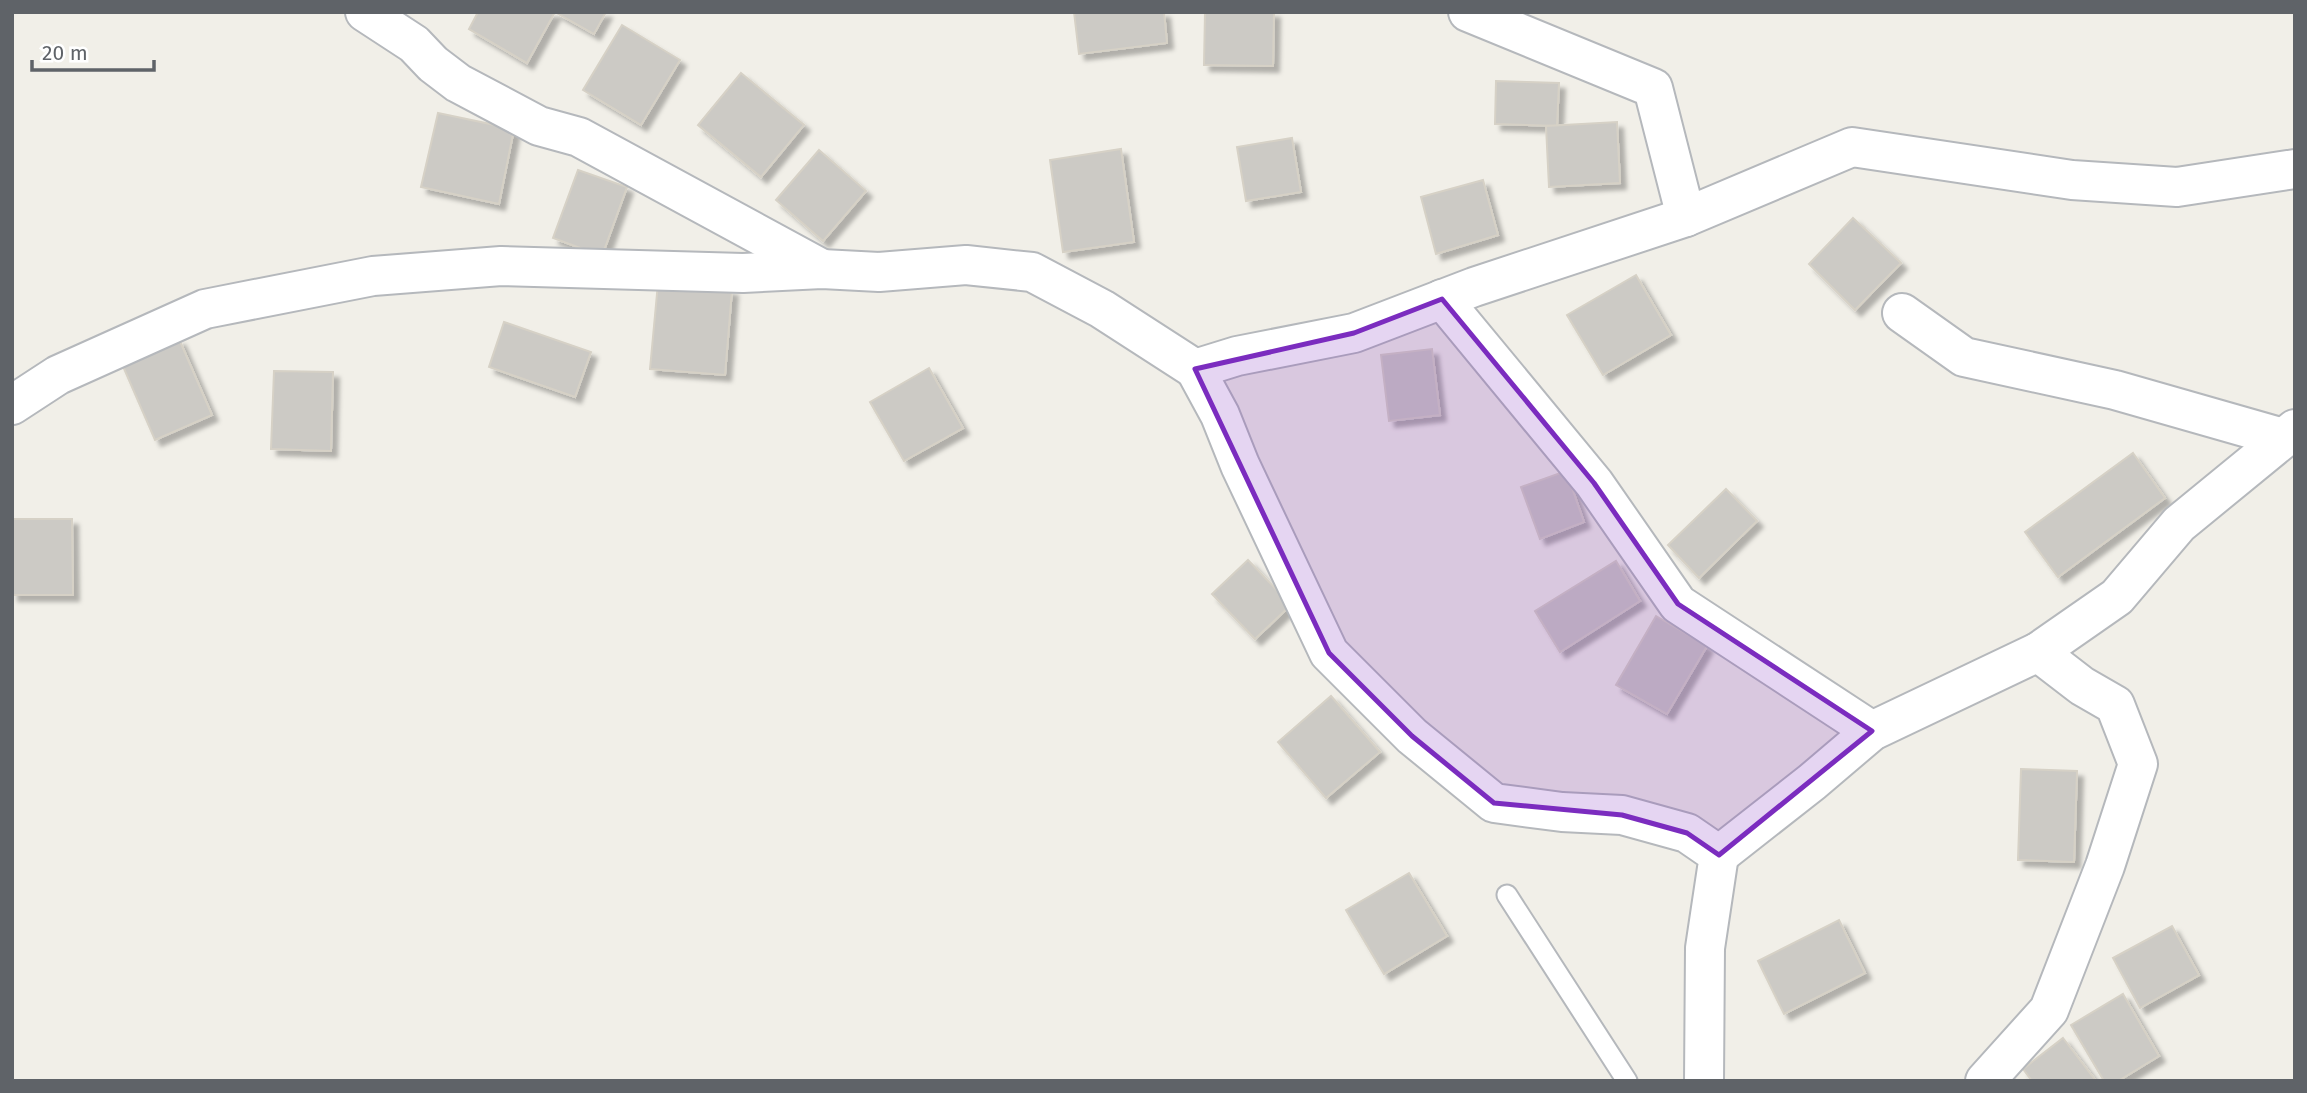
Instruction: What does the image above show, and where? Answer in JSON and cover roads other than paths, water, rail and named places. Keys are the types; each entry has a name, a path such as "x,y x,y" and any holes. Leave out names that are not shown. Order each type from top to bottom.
{"street":[{"path":"365,12 408,28 433,64 458,83 539,126 579,137 822,269"},
{"path":"1468,12 1653,88 1686,217"},
{"path":"1195,369 1237,356 1354,333 1442,299 1686,217 1852,147 2072,180 2177,187 2295,169"},
{"path":"12,405 58,375 205,309 373,276 501,266 743,273 822,269 880,272 966,265 1031,272 1102,309 1195,369 1220,415 1240,465 1329,653 1412,736 1494,803 1562,812 1622,815 1687,833 1719,855"},
{"path":"1442,299 1594,483 1678,604 1872,731"},
{"path":"1902,313 1964,357 2115,390 2289,434"},
{"path":"1704,1081 1705,948 1719,855 1872,731 2038,652 2117,597 2179,524 2289,434"},
{"path":"1985,1081 2049,1010 2105,866 2138,764 2115,705 2082,686 2038,652"}],"lane":[{"path":"1507,895 1627,1081"}]}
